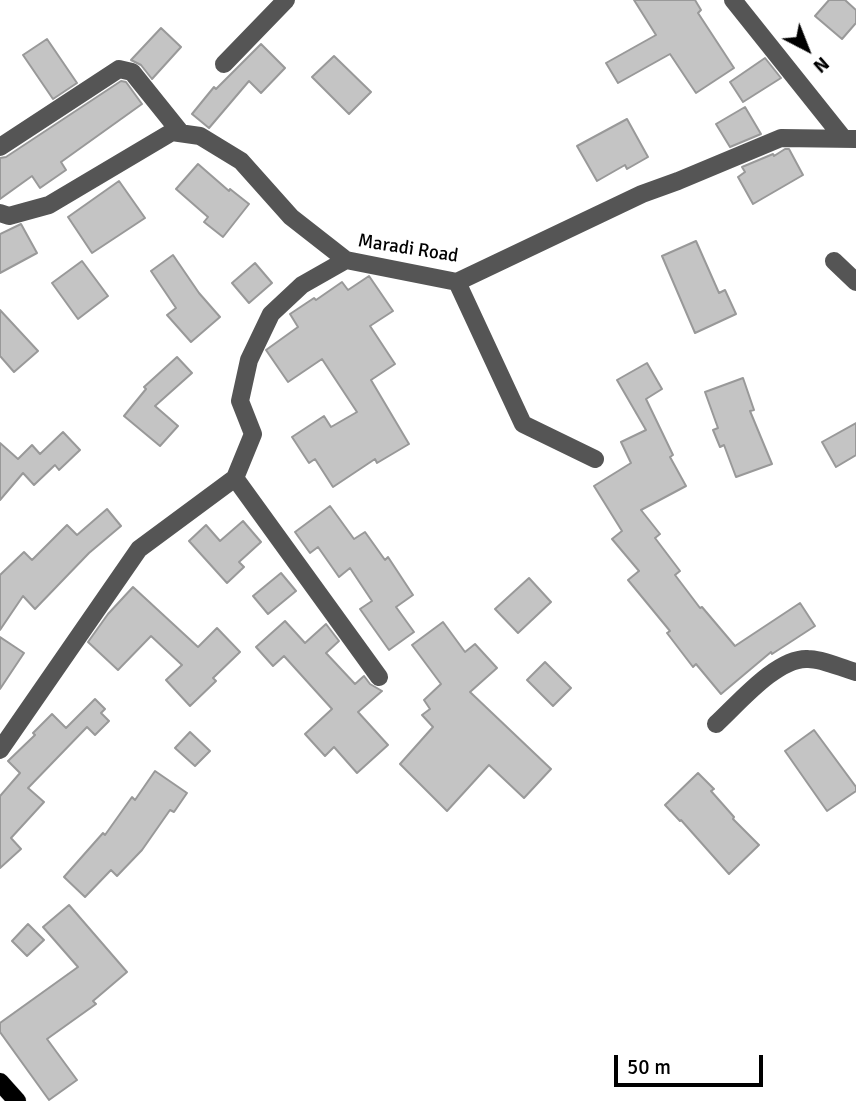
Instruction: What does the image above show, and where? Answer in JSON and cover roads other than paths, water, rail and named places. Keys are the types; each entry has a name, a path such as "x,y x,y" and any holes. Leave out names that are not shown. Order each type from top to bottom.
{"main road":[{"path":"0,1082 17,1101"}],"street":[{"path":"224,64 286,0"},
{"path":"733,0 850,139"},
{"path":"0,147 119,69 132,72 181,133"},
{"path":"0,213 9,216 49,205 172,132 181,133 200,136 241,161 291,216 346,260"},
{"name":"Maradi Road","path":"235,478 253,434 240,401 249,360 271,314 302,285 346,260 457,282 642,194 781,138 850,139"},
{"path":"834,261 856,282"},
{"path":"457,282 523,424 595,459"},
{"path":"0,750 138,549 235,478 379,677"},
{"path":"716,724 775,671 790,661 809,659 856,672"}]}
